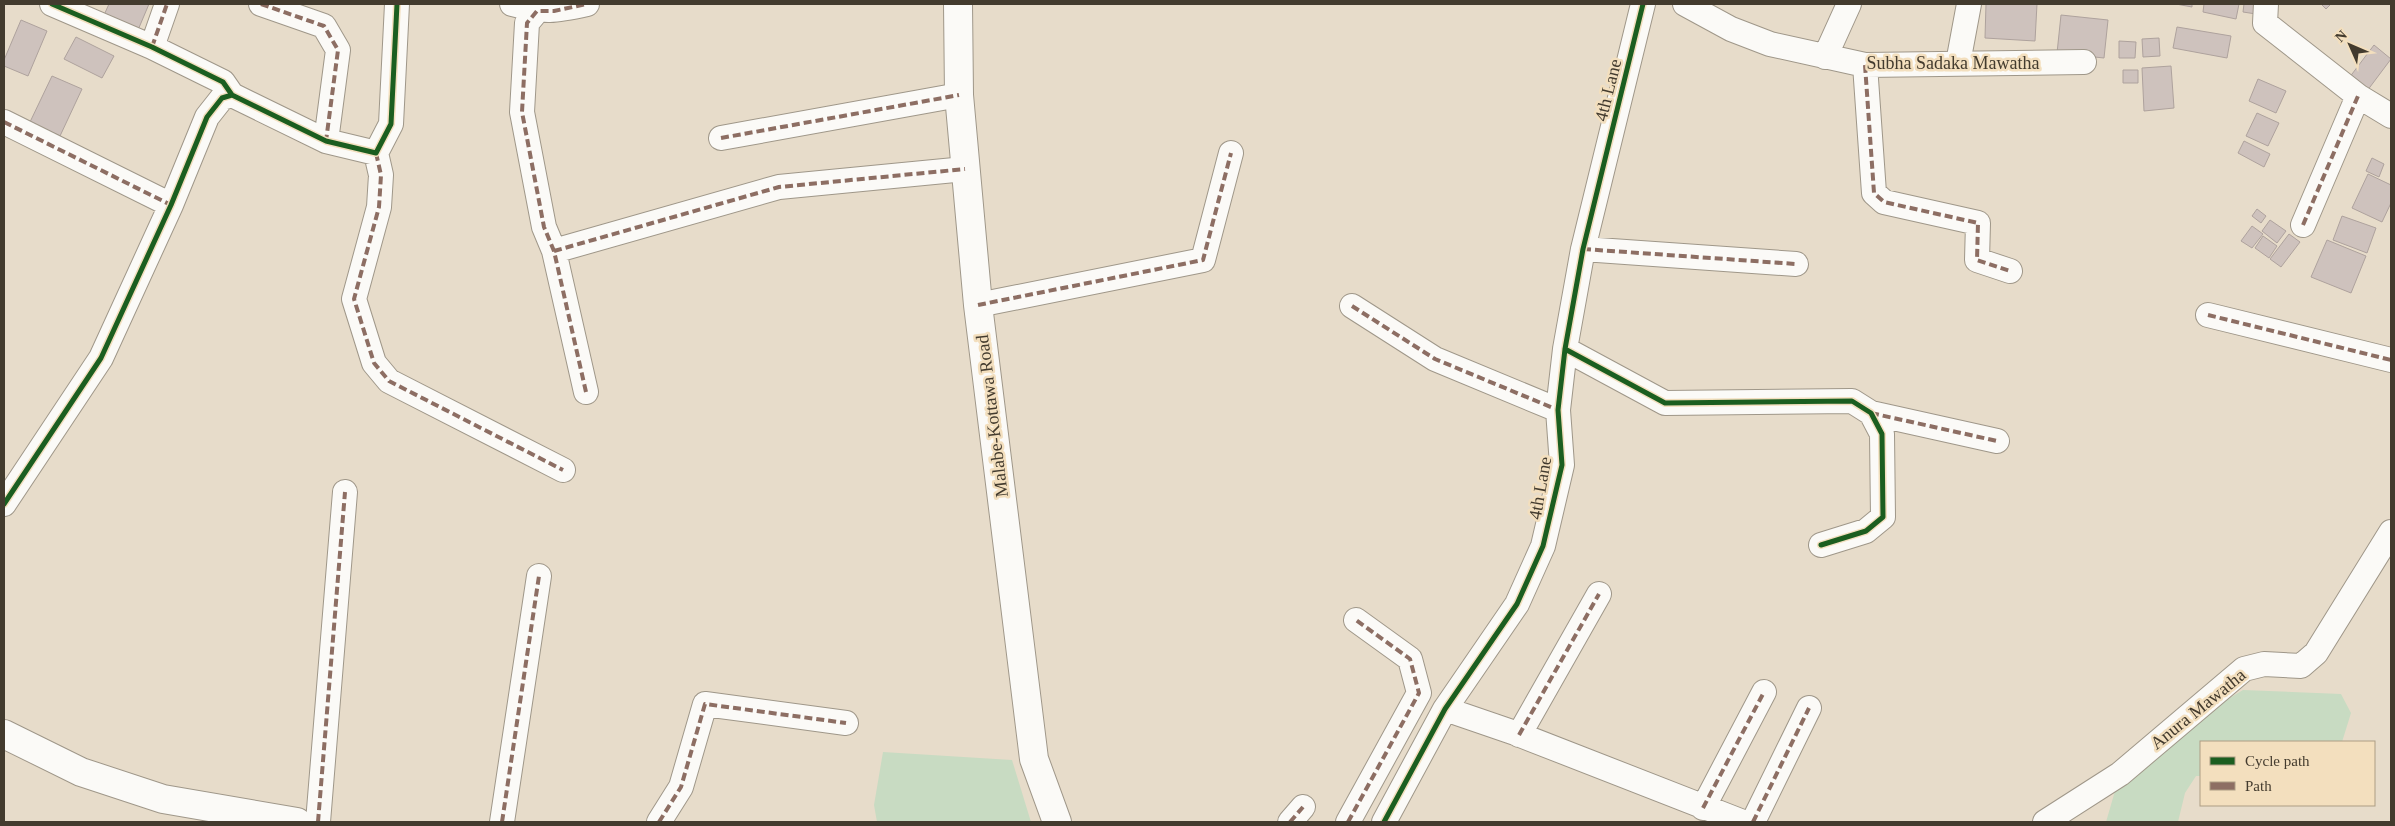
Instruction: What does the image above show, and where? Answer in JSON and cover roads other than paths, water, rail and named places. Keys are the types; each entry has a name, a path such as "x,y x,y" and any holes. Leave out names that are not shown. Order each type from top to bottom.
{"main road":[{"name":"Malabe-Kottawa Road","path":"958,4 959,95 978,305 1034,759 1057,822"},
{"path":"4,734 82,772 163,799 297,822"}],"street":[{"path":"52,4 152,47 223,82 232,95 326,142 376,153"},
{"path":"152,47 167,4"},
{"path":"261,4 324,26 338,50 326,142"},
{"path":"397,4 391,124 376,153 381,175 379,207 354,300 374,363 388,381 563,470"},
{"path":"512,4 537,11 554,11 588,4"},
{"name":"4th Lane","path":"1384,822 1445,709 1517,604 1543,546 1562,465 1558,410 1565,349 1583,249 1643,4"},
{"name":"Subha Sadaka Mawatha","path":"1684,4 1731,29 1770,44 1865,65 2084,62"},
{"path":"1825,57 1848,4"},
{"path":"1958,63 1969,4"},
{"path":"2266,4 2265,23 2358,96 2391,116"},
{"path":"537,11 527,24 522,112 544,227 554,251 586,392"},
{"path":"1865,65 1874,193 1884,202 1978,223 1977,260 2010,270"},
{"path":"4,504 101,358 171,205 207,117 222,98 232,95"},
{"path":"721,138 959,95"},
{"path":"2303,226 2358,96"},
{"path":"4,122 171,205"},
{"path":"978,305 1203,260 1231,153"},
{"path":"554,251 779,188 965,168"},
{"path":"1583,249 1796,264"},
{"path":"1352,306 1435,360 1558,410"},
{"path":"2208,315 2391,360"},
{"path":"1565,349 1665,403 1852,401 1871,413 1997,441"},
{"path":"1821,545 1866,531 1883,517 1882,434 1871,413"},
{"path":"318,822 345,492"},
{"name":"Anura Mawatha","path":"2045,822 2120,774 2244,669 2264,664 2301,666 2316,653 2391,532"},
{"path":"502,822 539,576"},
{"path":"1519,735 1599,594"},
{"path":"1348,822 1419,693 1410,658 1356,620"},
{"path":"1703,808 1764,692"},
{"path":"659,822 681,787 705,704 846,723"},
{"path":"1753,822 1809,708"},
{"path":"1445,709 1519,735 1743,822"}]}
